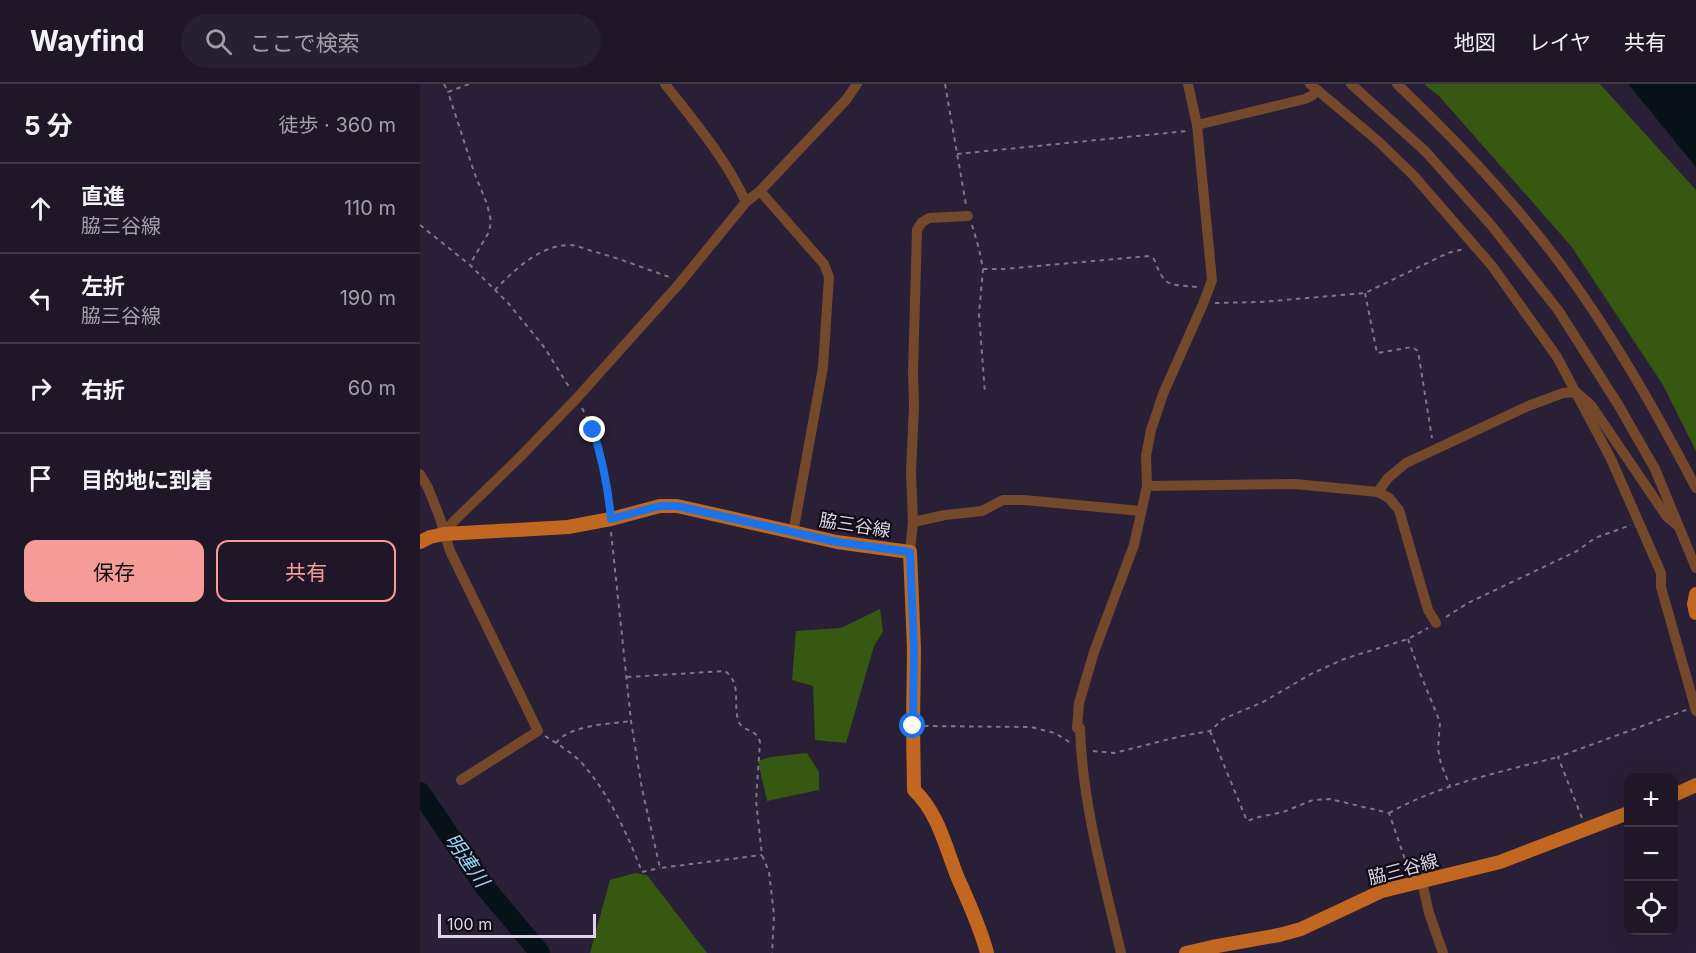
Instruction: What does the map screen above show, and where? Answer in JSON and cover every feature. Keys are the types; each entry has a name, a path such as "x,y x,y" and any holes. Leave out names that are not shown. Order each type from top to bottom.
{"main road":[{"name":"脇三谷線","path":"420,542 444,534 568,527 660,506 677,506 837,542 910,552 914,649 914,790 925,801 938,822 984,939 987,953"},
{"path":"1696,594 1694,604 1696,613"},
{"path":"1678,793 1696,785"},
{"name":"脇三谷線","path":"1186,953 1300,929 1382,891 1500,862 1624,815"}],"street":[{"path":"665,84 724,164 746,202"},
{"path":"444,534 453,522 520,458 577,398 681,281 746,202 760,191 846,100 857,84"},
{"path":"1121,953 1097,850 1084,778 1080,728 1077,728 1079,703 1094,652 1134,545 1147,486 1146,456 1151,430 1163,394 1212,280 1197,127 1188,84"},
{"path":"1351,84 1426,152 1491,225 1558,310 1619,406 1655,469 1696,568"},
{"path":"1397,84 1472,159 1516,208 1558,261 1628,364 1696,488"},
{"path":"1197,127 1305,99 1313,95 1313,87"},
{"path":"1313,87 1378,141 1414,176 1492,266 1557,357 1611,459 1661,573 1661,587 1696,709"},
{"path":"760,191 824,264 829,277 824,367 793,533"},
{"path":"910,552 913,522 911,472 915,405 917,230 922,222 929,218 968,216"},
{"path":"1378,492 1388,477 1406,463 1528,406 1563,393 1576,392 1591,405 1667,518 1679,526"},
{"path":"420,474 440,518 450,551 538,731 460,780"},
{"path":"1147,486 1295,484 1378,492 1389,498 1399,510 1428,610 1436,623"},
{"path":"913,522 945,515 982,511 1003,500 1141,511"},
{"path":"1417,883 1443,953"}],"path":[{"path":"444,84 491,221 489,232 470,265"},
{"path":"448,92 469,84"},
{"path":"945,84 968,216 983,269 979,315 985,394"},
{"path":"957,154 1197,127"},
{"path":"420,225 470,265 509,304 544,347 577,398 593,430 603,461 609,491 611,533 631,721 642,789 660,868"},
{"path":"495,290 516,269 535,256 554,247 571,244 681,281"},
{"path":"1203,304 1261,302 1365,293 1448,253 1475,246"},
{"path":"983,269 1149,256 1154,259 1160,276 1166,282 1209,290"},
{"path":"1365,293 1377,353 1412,347 1418,351 1434,450"},
{"path":"913,726 1031,727 1055,733 1080,749 1114,753 1210,731 1223,718 1263,702 1319,670 1344,659 1408,639 1468,603 1577,551 1596,538 1639,522"},
{"path":"1408,639 1440,722 1438,749 1450,786"},
{"path":"627,677 725,671 732,676 736,688 738,721 744,729 754,731 759,736 760,742 756,801 762,855 769,872 774,915 772,953"},
{"path":"1210,731 1247,821 1283,812 1313,800 1330,799 1389,813 1450,786 1558,757 1696,709"},
{"path":"556,743 560,737 568,733 631,721"},
{"path":"538,731 578,760 602,789 632,846 642,872 762,855"},
{"path":"1558,757 1587,829"},
{"path":"1389,813 1417,883"}],"green space":[{"path":"1424,84 1600,84 1696,190 1696,451 1663,385 1571,246 1439,96"},
{"path":"880,609 883,632 874,646 846,743 815,740 813,686 792,680 796,631 841,628"},
{"path":"807,753 819,772 819,790 767,801 758,761 770,757"},
{"path":"635,873 647,875 707,953 590,953 610,880"}],"shaded area":[{"path":"1628,84 1696,84 1696,167"}],"waterway":[{"name":"明連川","path":"420,792 484,886 540,953"}],"route":[{"path":"593,430 603,461 609,491 611,519 660,506 677,506 837,542 910,552 914,649 913,726"}]}
